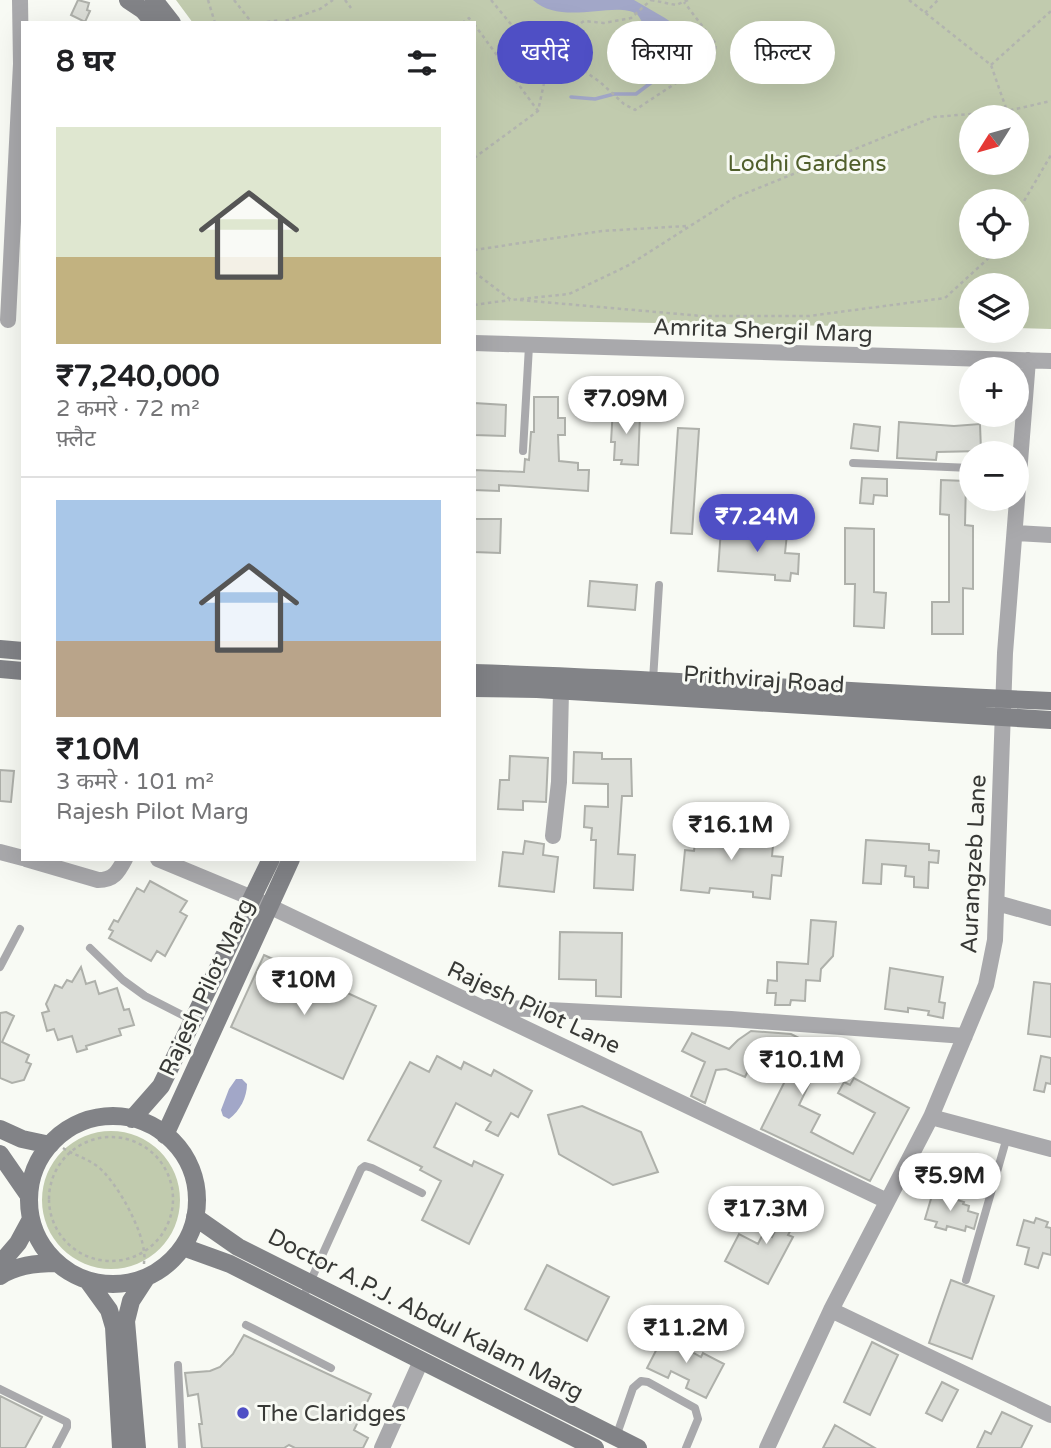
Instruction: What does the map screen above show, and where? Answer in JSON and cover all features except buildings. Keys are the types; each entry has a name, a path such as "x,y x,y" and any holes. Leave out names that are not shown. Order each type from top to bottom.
{"main road":[{"path":"128,0 143,10 152,21"},
{"path":"155,0 171,21"},
{"path":"0,649 21,651"},
{"path":"0,669 21,671"},
{"name":"Prithviraj Road","path":"476,673 1003,719 1051,720"},
{"name":"Prithviraj Road","path":"476,688 561,691 803,687 1051,701"},
{"name":"Rajesh Pilot Marg","path":"132,1119 161,1086 270,861"},
{"name":"Rajesh Pilot Marg","path":"165,1135 290,861"},
{"path":"107,1116 132,1119 165,1135 181,1151 192,1171 197,1194 195,1217 183,1247 170,1263 149,1276 117,1284 88,1281 57,1263 41,1243 31,1219 29,1196 36,1168 56,1139 83,1121 107,1116"},
{"path":"0,1129 22,1139 56,1139"},
{"path":"0,1154 29,1196"},
{"name":"Doctor A.P.J. Abdul Kalam Marg","path":"195,1217 306,1292 421,1361 595,1448"},
{"path":"0,1264 19,1243 31,1219"},
{"name":"Doctor A.P.J. Abdul Kalam Marg","path":"183,1247 306,1292 638,1448"},
{"path":"0,1276 42,1263 57,1263"},
{"path":"137,1448 126,1321 131,1301 149,1276"},
{"path":"88,1281 109,1310 114,1326 121,1448"}],"street":[{"path":"21,2 21,21"},
{"path":"10,320 21,95"},
{"name":"Amrita Shergil Marg","path":"476,343 959,358"},
{"name":"Amrita Shergil Marg","path":"1029,360 1051,361"},
{"name":"Aurangzeb Lane","path":"767,1448 831,1310 931,1117 986,985 995,940 1003,700 1016,511"},
{"path":"1015,533 1051,536"},
{"path":"553,836 559,782 561,691"},
{"path":"0,852 21,858"},
{"path":"31,861 98,880 108,880 116,876 124,861"},
{"name":"Rajesh Pilot Lane","path":"163,861 270,906 887,1201"},
{"path":"997,903 1051,918"},
{"path":"479,1006 731,1019 965,1036"},
{"path":"931,1117 1051,1149"},
{"path":"831,1310 1051,1415"},
{"path":"382,1448 421,1361"}],"lane":[{"path":"523,451 529,346"},
{"path":"853,463 959,467"},
{"path":"653,690 659,585"},
{"path":"0,967 20,929"},
{"path":"90,948 123,980 145,996 194,1021"},
{"path":"966,1280 1007,1137"},
{"path":"306,1292 361,1169 365,1166 372,1168 422,1193"},
{"path":"246,1325 331,1368"},
{"path":"178,1365 182,1448"},
{"path":"616,1437 633,1388 641,1381 648,1382 695,1408 698,1419 687,1448"},
{"path":"0,1389 67,1422 56,1448"}],"path":[{"path":"208,0 214,21"},
{"path":"234,0 250,21"},
{"path":"282,21 320,9 333,0"},
{"path":"345,0 351,8"},
{"path":"491,0 508,21"},
{"path":"593,22 604,23 631,18 651,0 676,5 688,0"},
{"path":"909,0 991,65 1005,105"},
{"path":"925,13 938,0"},
{"path":"593,77 635,110 714,58 716,44 684,2"},
{"path":"991,65 1051,11"},
{"path":"476,26 538,111"},
{"path":"476,157 538,111 544,84"},
{"path":"1029,106 1051,101"},
{"path":"476,305 569,295 629,265 734,198 934,117 959,115"},
{"path":"1029,193 1051,155"},
{"path":"476,250 601,231 690,226"},
{"path":"476,274 511,300 702,316 809,316 945,298 988,259"},
{"path":"118,1137 142,1145 161,1162 172,1185 173,1211 163,1235 144,1253 115,1262 95,1260 76,1251 61,1236 52,1218 49,1198 52,1177 70,1152 92,1139 118,1137"},
{"path":"56,1139 63,1148 80,1154 100,1168 114,1185 131,1213 149,1276"}],"green space":[{"name":"Lodhi Gardens","path":"176,0 1051,0 1051,329 1029,328 1029,273 959,273 959,328 476,320 476,21 192,21"},
{"path":"111,1131 138,1136 160,1151 175,1173 180,1200 175,1227 160,1249 138,1264 111,1269 84,1264 62,1249 47,1227 42,1200 47,1173 62,1151 84,1136"}],"water":[{"path":"533,0 634,0 669,21 641,21 637,14 627,10 573,13 545,8"},
{"path":"236,1079 242,1079 247,1084 247,1089 240,1108 229,1119 223,1116 221,1110"}],"waterway":[{"path":"571,97 595,99 614,94 636,94 649,84"}],"place":[{"name":"The Claridges","path":"243,1413"}]}
